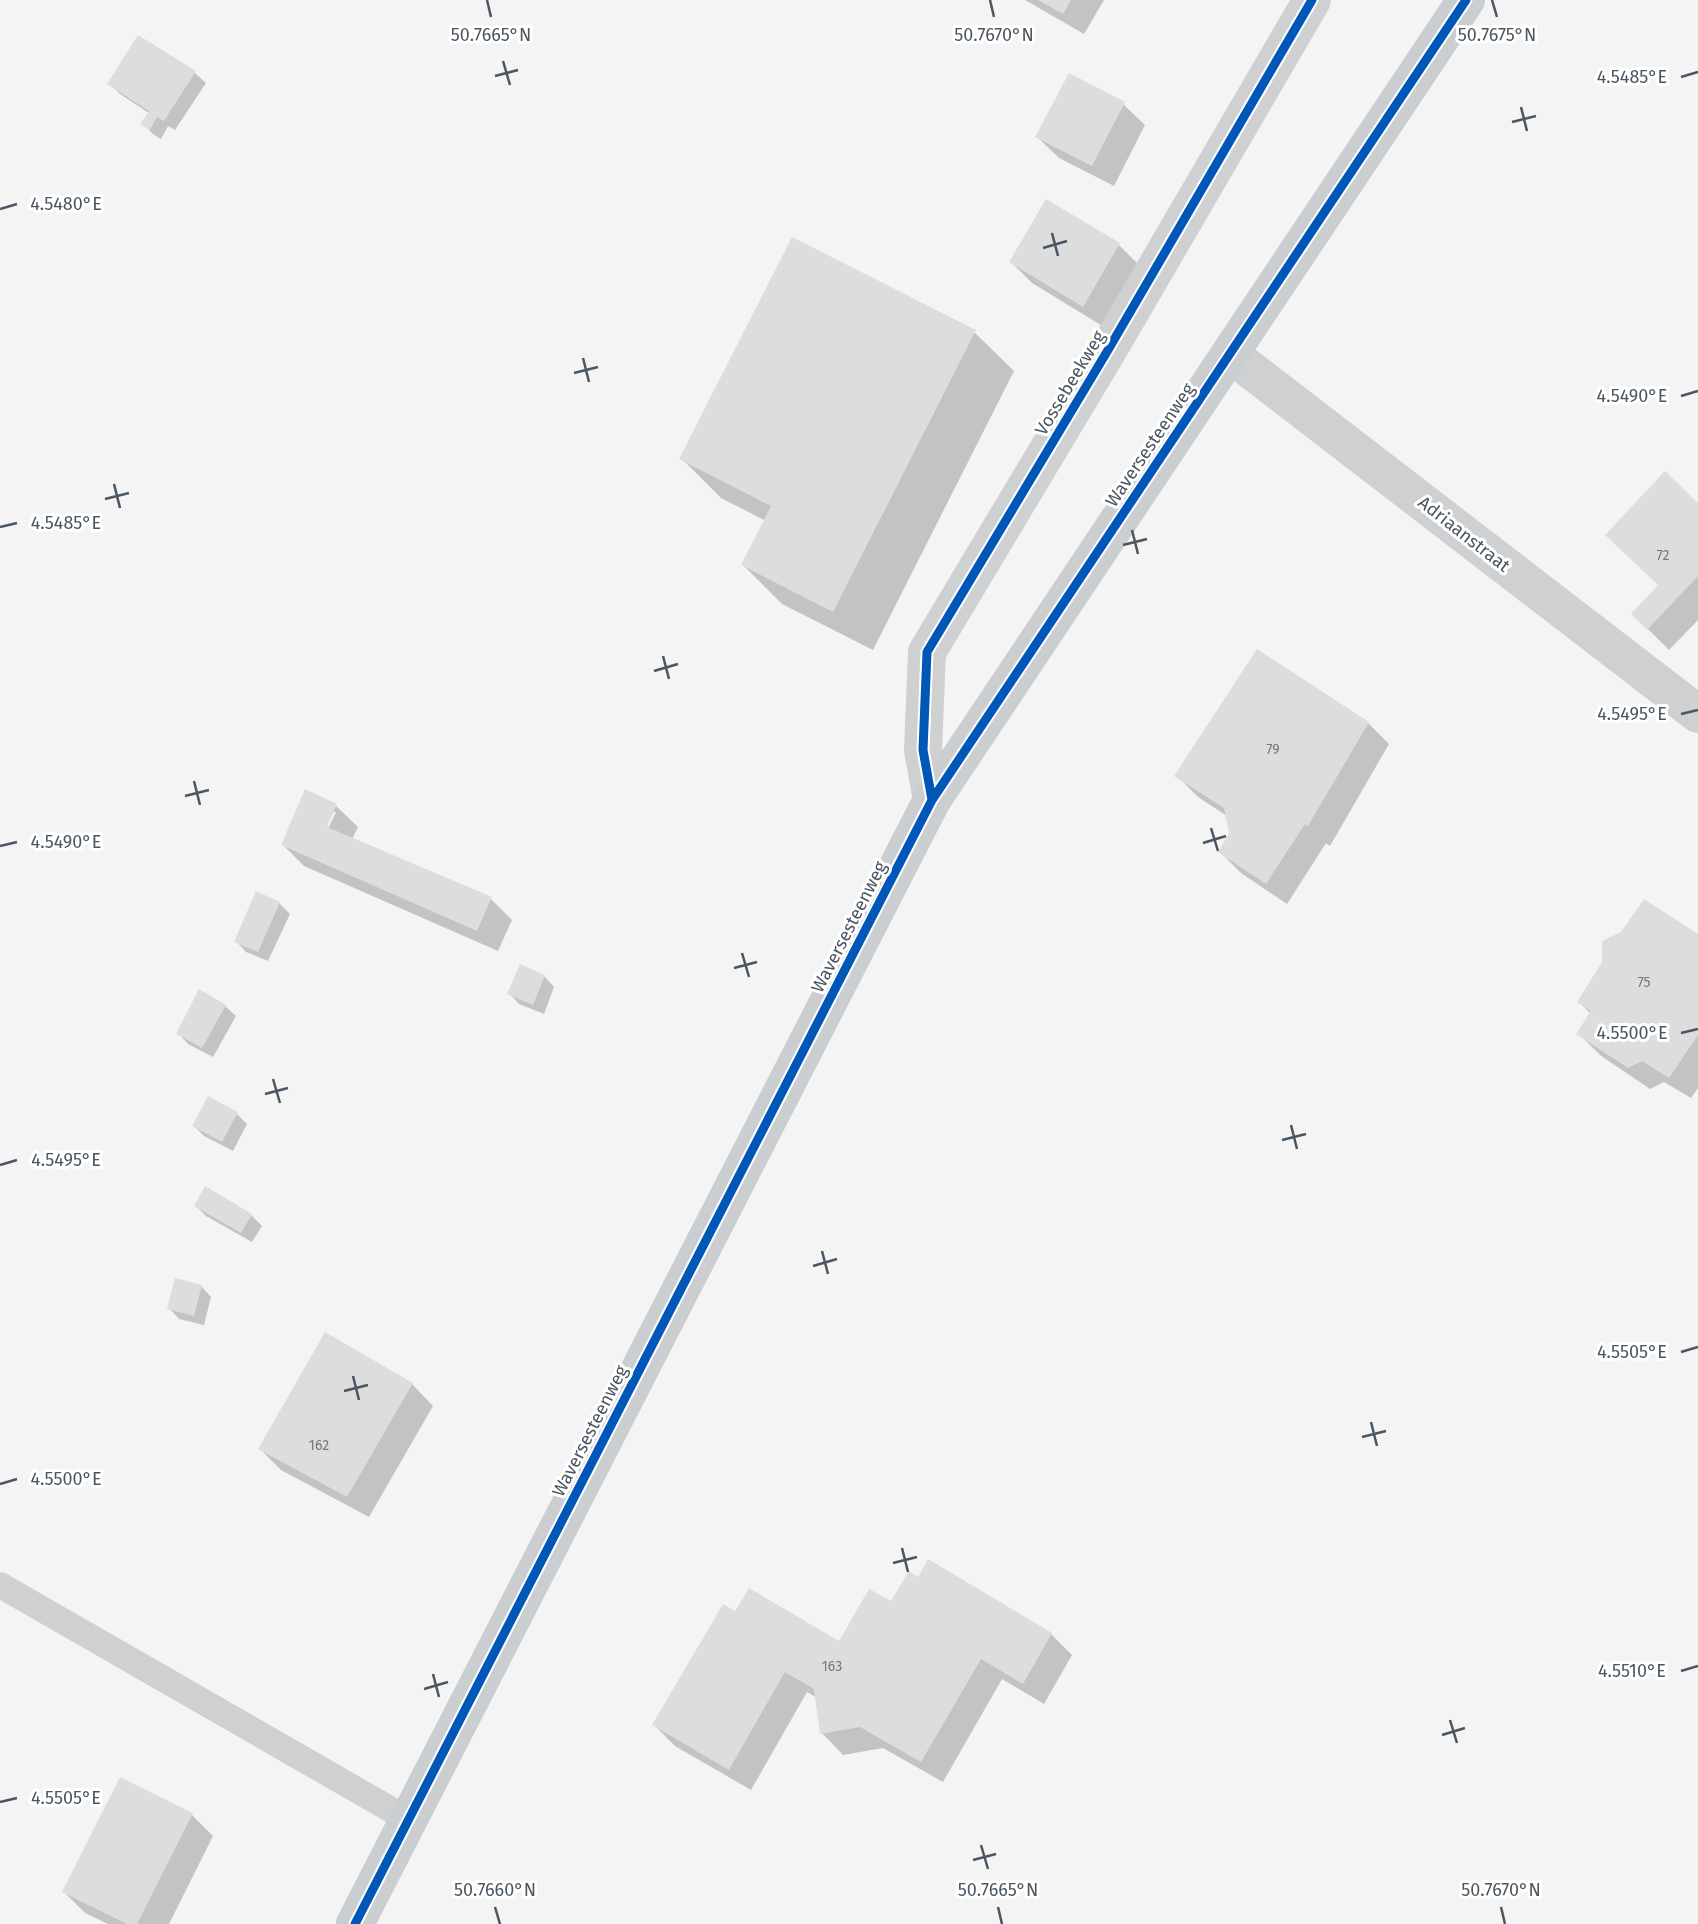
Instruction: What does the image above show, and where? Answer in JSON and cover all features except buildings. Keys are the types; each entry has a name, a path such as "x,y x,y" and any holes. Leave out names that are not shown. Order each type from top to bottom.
{"main road":[{"name":"Waversesteenweg","path":"355,1924 932,800 1465,0"}],"street":[{"name":"Vossebeekweg","path":"932,800 923,750 927,652 1108,350 1312,0"},
{"name":"Adriaanstraat","path":"1230,355 1698,714"}],"lane":[{"path":"0,1585 409,1820"}],"cycle path":[{"path":"932,800 923,750 927,652 1108,350 1312,0"},
{"path":"355,1924 932,800 1466,0"}]}
